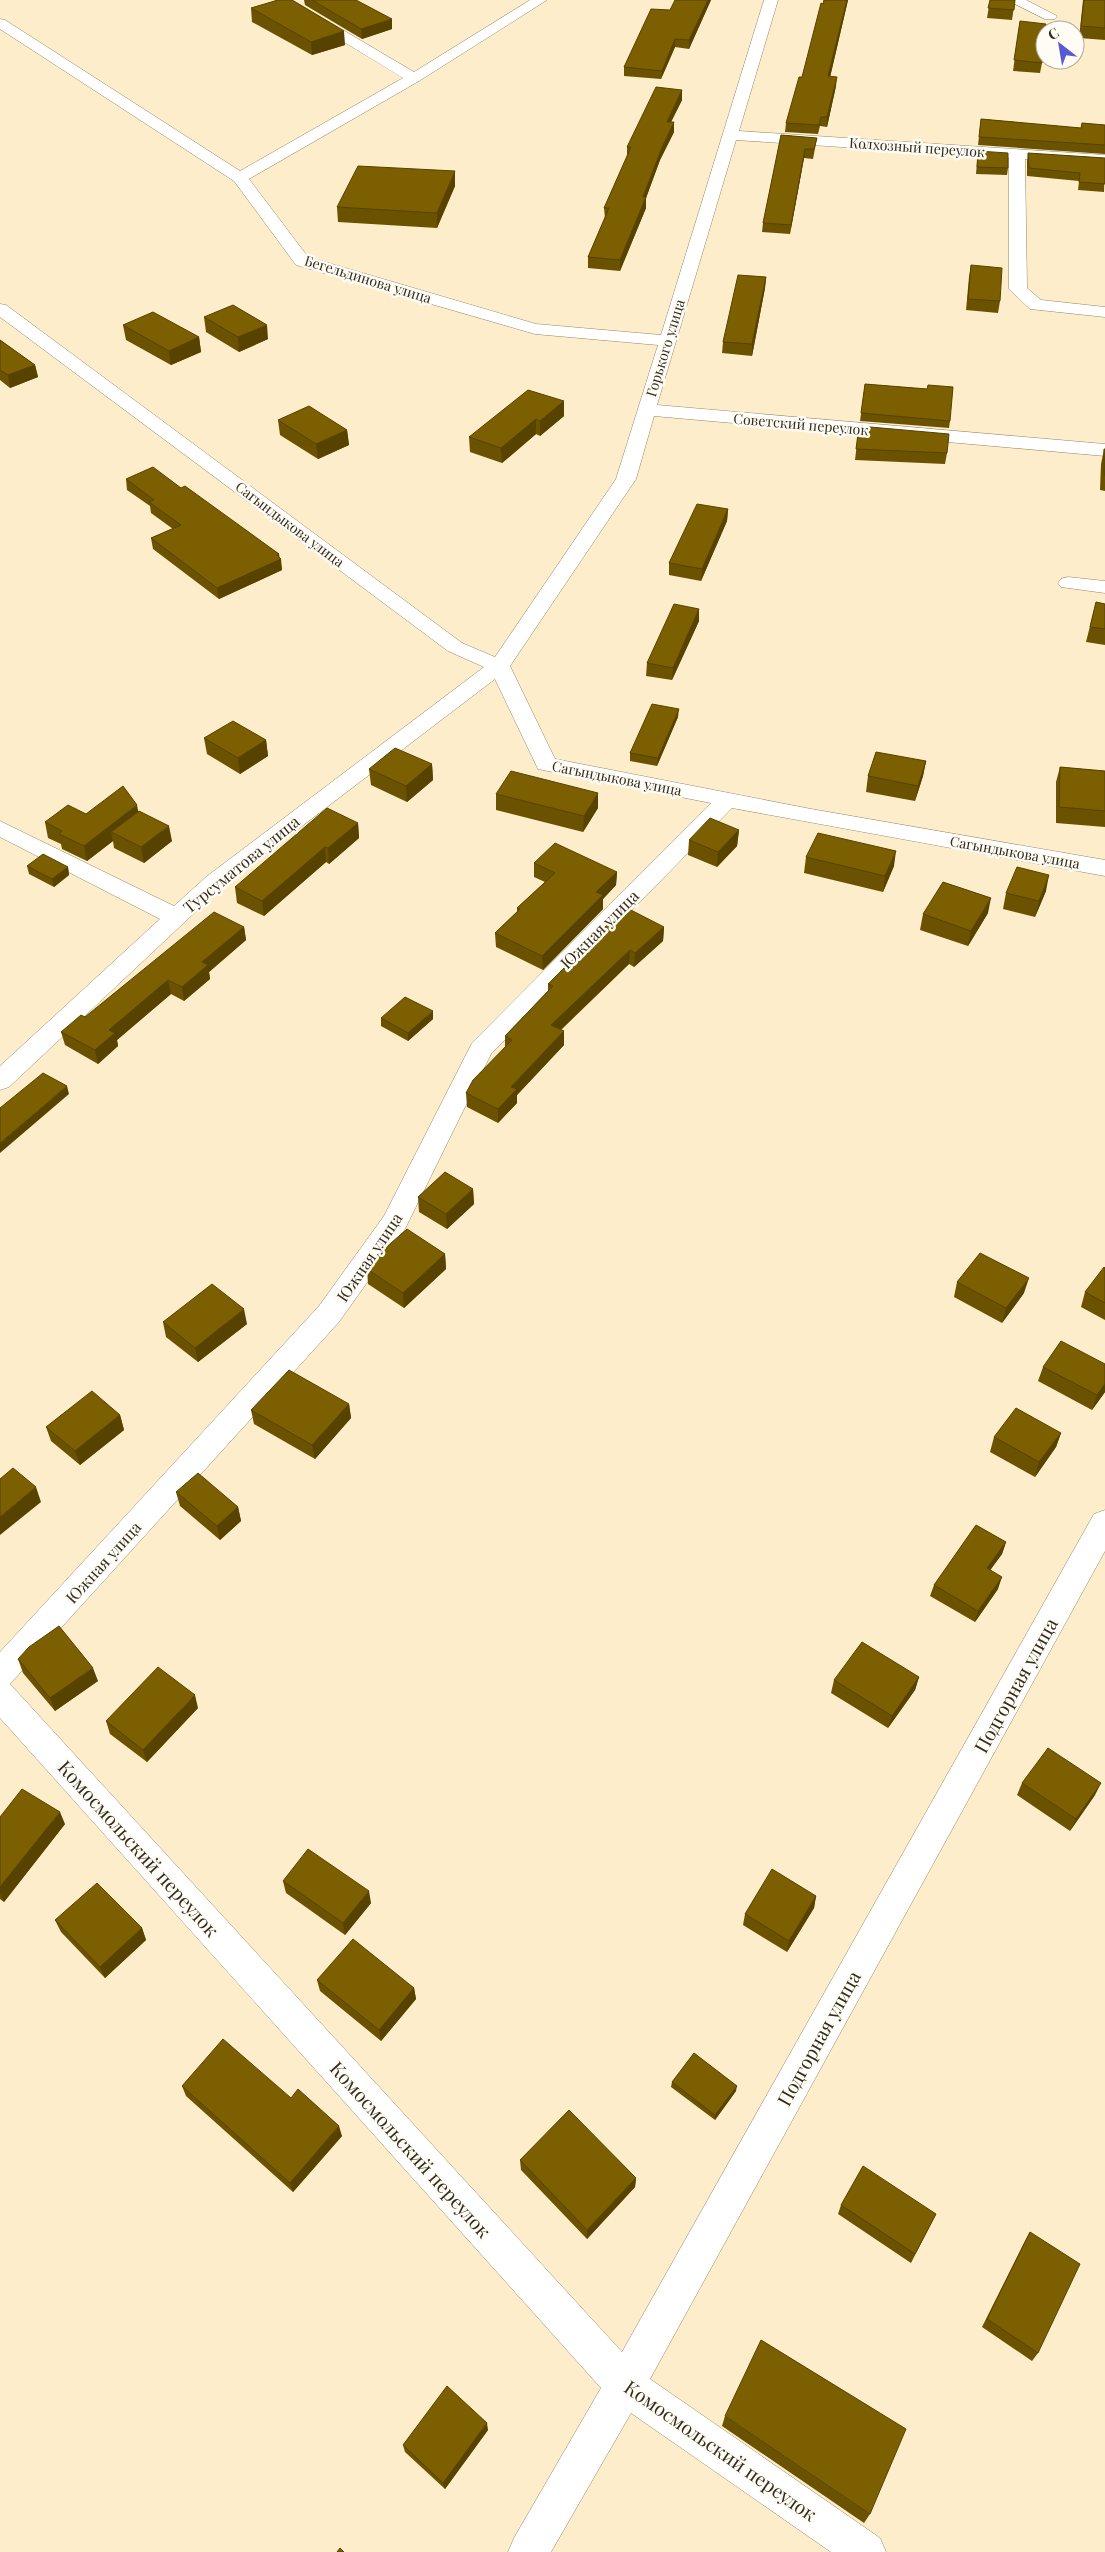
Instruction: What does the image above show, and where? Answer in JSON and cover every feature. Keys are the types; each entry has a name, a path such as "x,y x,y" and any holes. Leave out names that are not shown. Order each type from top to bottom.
{"street":[{"path":"282,0 414,78"},
{"path":"240,178 414,78 540,0"},
{"name":"Горького улица","path":"499,666 626,479 770,0"},
{"path":"1014,0 1050,16"},
{"name":"Бегельдинова улица","path":"0,23 240,178 302,260 535,329 667,341"},
{"name":"Колхозный переулок","path":"730,135 1105,160"},
{"path":"1017,154 1018,289 1036,305 1105,312"},
{"name":"Сагындыкова улица","path":"0,308 455,647 499,666 546,764 727,800 1105,868"},
{"name":"Советский переулок","path":"646,410 1105,450"},
{"path":"1068,583 1105,587"},
{"name":"Турсуматова улица","path":"0,1081 214,882 499,666"},
{"name":"Южная улица","path":"0,1674 329,1314 395,1222 481,1049 727,800"},
{"path":"0,828 176,917"},
{"name":"Подгорная улица","path":"528,2552 625,2385 1105,1523"},
{"name":"Комосмольский переулок","path":"0,1694 625,2385 866,2552"}],"building":[{"path":"278,0 292,0 344,31 311,42 251,8"},
{"path":"312,0 356,0 392,19 361,29"},
{"path":"675,0 708,0 689,40 675,39 662,71 624,67 651,9 670,10"},
{"path":"824,0 847,0 828,76 837,77 827,117 821,117 819,125 786,123 799,77 802,77 821,3 823,4"},
{"path":"990,0 1015,0 1014,10 988,8"},
{"path":"1084,0 1105,0 1105,28 1085,26 1085,20 1082,20"},
{"path":"1020,21 1035,23 1035,62 1014,60"},
{"path":"656,87 682,90 667,122 674,122 643,197 646,197 620,260 588,257 609,208 604,208 631,147 627,147"},
{"path":"981,119 1081,128 1082,123 1105,125 1105,145 979,137"},
{"path":"781,135 817,138 814,149 805,149 791,225 763,223"},
{"path":"978,151 1008,153 1008,168 977,167"},
{"path":"1028,153 1105,158 1105,184 1079,182 1080,173 1029,168"},
{"path":"358,166 455,171 437,213 337,207"},
{"path":"971,265 1002,268 1000,301 968,299"},
{"path":"738,275 766,277 752,344 723,342"},
{"path":"233,305 267,325 238,337 204,317"},
{"path":"153,312 199,337 169,351 123,325"},
{"path":"0,340 35,365 8,375 0,370"},
{"path":"865,384 927,389 928,385 953,387 950,421 861,413"},
{"path":"528,390 564,401 540,421 536,419 501,448 469,437"},
{"path":"309,406 347,430 316,444 278,420"},
{"path":"859,426 949,434 947,453 856,449"},
{"path":"1105,449 1105,475 1104,475"},
{"path":"153,467 181,488 185,486 279,554 277,555 281,559 217,588 151,538 181,525 149,502 154,500 126,479"},
{"path":"697,504 728,509 702,569 669,563"},
{"path":"1096,602 1105,604 1105,629 1090,627"},
{"path":"674,604 699,609 673,668 647,663"},
{"path":"652,704 679,709 658,758 630,753"},
{"path":"233,721 266,740 238,758 204,738"},
{"path":"395,748 432,764 406,786 369,769"},
{"path":"876,752 926,761 918,786 868,776"},
{"path":"1060,767 1105,771 1105,811 1059,807"},
{"path":"511,771 598,793 584,816 496,794"},
{"path":"123,786 137,805 84,846 59,834 62,831 45,822 68,805 86,814"},
{"path":"327,808 358,823 328,848 325,847 262,901 235,887"},
{"path":"139,811 169,826 141,847 111,832"},
{"path":"710,818 739,830 718,852 689,840"},
{"path":"818,833 896,851 885,876 806,857"},
{"path":"555,843 617,872 596,892 603,895 542,956 495,933 520,909 517,908 555,873 534,863"},
{"path":"43,854 68,867 52,879 27,866"},
{"path":"1017,867 1049,875 1039,901 1006,893"},
{"path":"943,882 991,898 971,931 923,914"},
{"path":"625,907 664,927 635,953 630,950 551,1025 564,1031 511,1087 517,1089 498,1109 466,1093 473,1080 512,1040 505,1036 553,986 548,984"},
{"path":"214,912 244,927 202,962 208,965 182,987 168,980 109,1030 115,1033 95,1050 61,1032 81,1015 85,1017"},
{"path":"405,997 433,1011 408,1033 381,1018"},
{"path":"43,1073 67,1086 0,1143 0,1108"},
{"path":"445,1172 473,1189 446,1214 418,1197"},
{"path":"407,1229 445,1254 403,1293 367,1269 375,1257"},
{"path":"980,1253 1029,1278 1006,1308 957,1282"},
{"path":"1105,1268 1105,1303 1085,1292"},
{"path":"212,1284 244,1309 195,1348 163,1322"},
{"path":"1061,1341 1105,1364 1105,1384 1097,1395 1043,1367"},
{"path":"289,1370 349,1404 312,1445 251,1410"},
{"path":"92,1391 120,1415 75,1451 46,1427"},
{"path":"1016,1408 1061,1433 1039,1462 994,1437"},
{"path":"13,1468 36,1487 0,1517 0,1479"},
{"path":"198,1473 238,1507 217,1526 176,1492"},
{"path":"976,1525 1006,1542 987,1568 1002,1577 978,1611 934,1585"},
{"path":"59,1626 93,1668 50,1698 18,1659 29,1647"},
{"path":"862,1642 919,1677 892,1716 834,1680"},
{"path":"158,1667 195,1695 143,1750 106,1721"},
{"path":"1048,1748 1101,1783 1076,1819 1022,1783"},
{"path":"22,1789 60,1812 0,1887 0,1817"},
{"path":"308,1849 369,1891 343,1923 283,1881"},
{"path":"772,1869 816,1896 789,1941 745,1914"},
{"path":"97,1883 142,1928 100,1967 55,1920"},
{"path":"353,1939 414,1988 379,2030 317,1980"},
{"path":"223,2039 291,2098 298,2089 339,2126 290,2183 182,2086"},
{"path":"694,2053 737,2086 715,2115 672,2082"},
{"path":"569,2110 636,2178 587,2230 520,2160"},
{"path":"863,2166 936,2214 915,2254 841,2205"},
{"path":"1030,2232 1080,2264 1038,2353 987,2319"},
{"path":"761,2340 906,2429 870,2514 725,2416"},
{"path":"447,2386 487,2423 443,2483 403,2445"}]}
